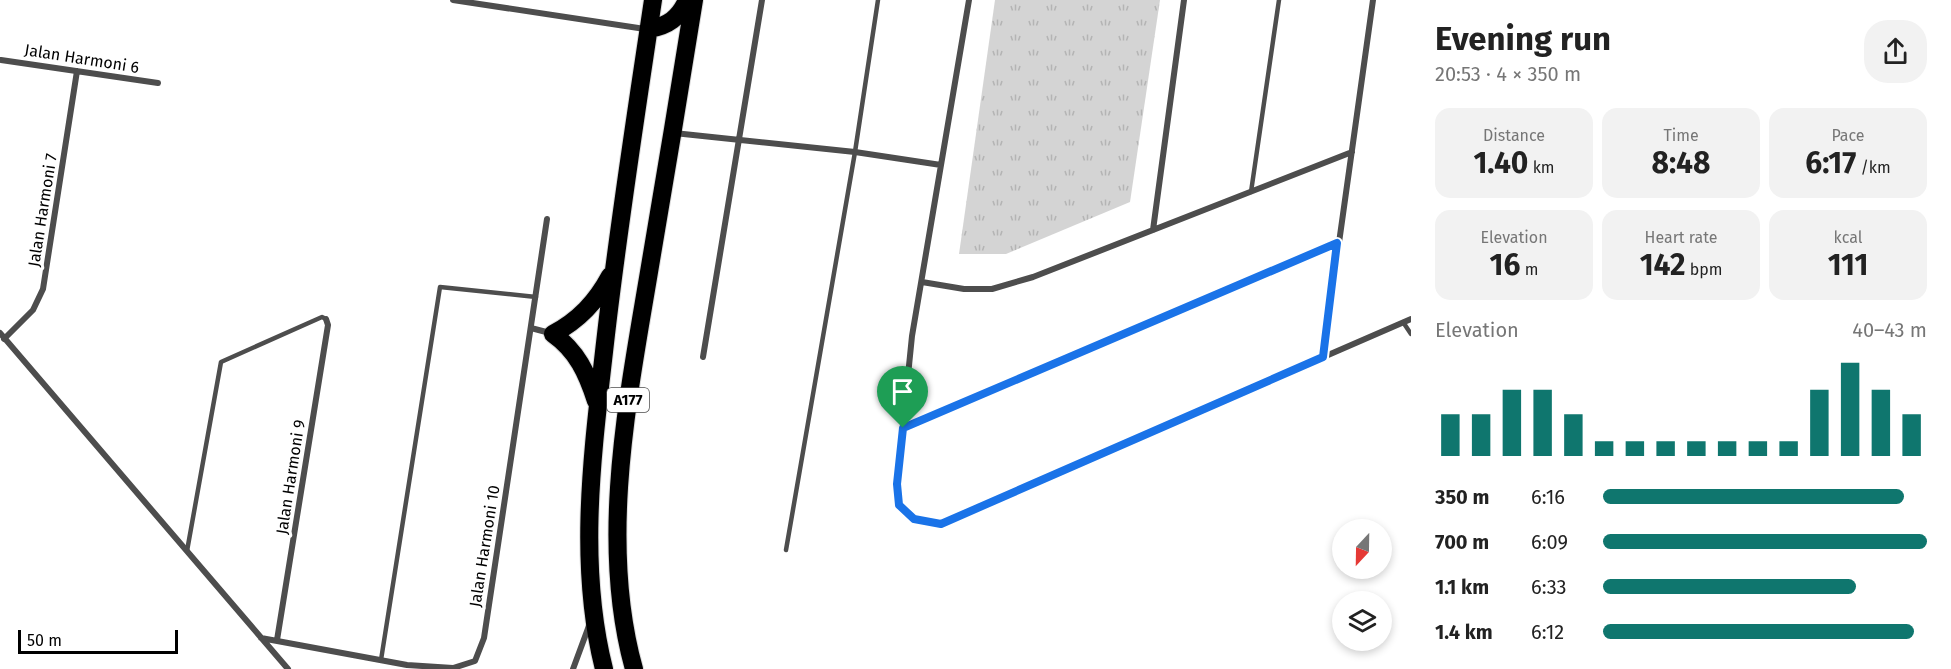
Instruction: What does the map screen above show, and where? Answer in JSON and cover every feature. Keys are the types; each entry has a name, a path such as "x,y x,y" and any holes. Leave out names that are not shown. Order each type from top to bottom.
{"highway":[{"name":"A177","path":"604,669 594,611 590,556 592,457 613,269 653,0"},
{"path":"649,29 665,26 676,18 687,0"},
{"name":"A177","path":"634,669 621,593 618,512 621,461 630,386 694,0"},
{"path":"598,405 587,375 578,359 567,345 553,334 577,319 587,309 605,285 613,269"}],"street":[{"path":"453,0 488,2 649,29"},
{"path":"704,357 762,0"},
{"path":"969,0 912,336 897,484 899,505 914,519 941,524 1411,319"},
{"path":"1153,230 1184,0"},
{"path":"1323,357 1337,243 1373,0"},
{"name":"Jalan Harmoni 6","path":"1,60 158,83"},
{"name":"Jalan Harmoni 7","path":"2,336 33,310 43,289 77,71"},
{"path":"672,133 855,152 941,165"},
{"path":"922,282 964,289 992,289 1034,277 1352,152"},
{"name":"Jalan Harmoni 10","path":"261,638 407,665 453,668 475,661 484,638 547,219"},
{"name":"Jalan Harmoni 9","path":"277,640 328,325 326,319"},
{"path":"531,328 553,334"},
{"path":"2,336 283,666 288,669"},
{"path":"573,669 594,611"}],"lane":[{"path":"786,550 855,152 878,0"},
{"path":"1251,192 1279,0"},
{"path":"903,428 1337,243"},
{"path":"381,660 440,286 536,297"},
{"path":"187,551 221,362 322,317 326,319"},
{"path":"1403,322 1411,334"}],"green space":[{"path":"995,0 1160,0 1130,202 1006,254 959,254"}],"route":[{"path":"1337,243 1323,357 941,524 914,519 899,505 897,484 903,428 1337,243"}]}
